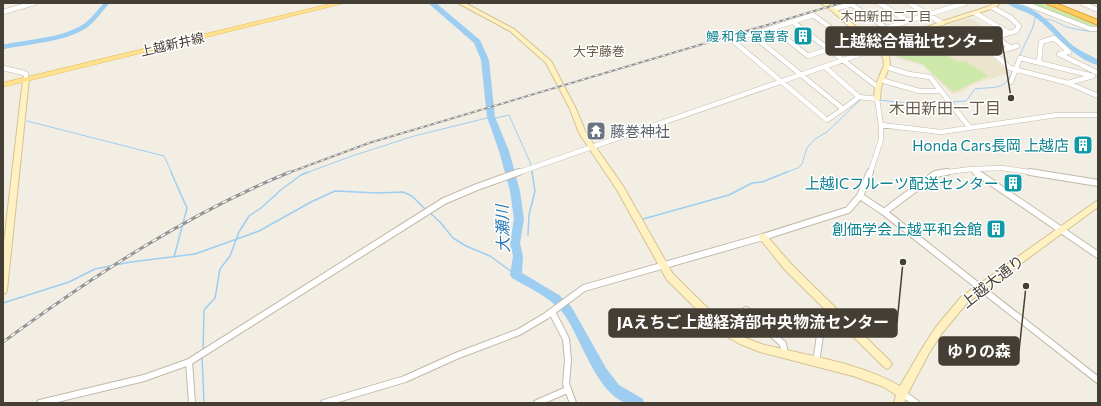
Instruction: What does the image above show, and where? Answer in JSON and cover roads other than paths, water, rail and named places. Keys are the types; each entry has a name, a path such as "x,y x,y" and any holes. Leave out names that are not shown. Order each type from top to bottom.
{"highway":[{"path":"1049,3 1098,24"},
{"path":"1058,3 1098,20"}],"main road":[{"name":"上越新井線","path":"3,85 342,3"}],"street":[{"path":"3,12 34,3"},
{"path":"461,3 508,27 542,55 554,71 583,133 620,188 663,265 674,281 725,331 743,342 786,356 840,367 865,374 887,384 916,403"},
{"path":"324,403 405,380 456,356 519,332 554,310 584,288 762,237 848,210 860,196 871,171 881,140 881,125 877,100 878,87 886,67 887,59 883,52 833,9 823,3"},
{"path":"879,3 908,21"},
{"path":"910,3 942,23"},
{"path":"887,28 965,3"},
{"path":"1024,3 1091,29 1098,29"},
{"path":"1082,3 1098,10"},
{"path":"833,9 853,4 902,39"},
{"path":"40,403 144,378 189,362 438,205 477,187 825,68 942,23 995,5 1012,18 1019,26 1016,31 995,37 1011,48"},
{"path":"975,13 1009,33"},
{"path":"773,28 808,56 850,42 813,15 732,40 827,120 859,97"},
{"path":"793,22 878,87"},
{"path":"751,34 843,109"},
{"path":"1039,62 1041,42 1054,38 1069,52 1060,54 1098,74"},
{"path":"1017,46 993,53 1010,68 1068,83 1098,96"},
{"path":"1011,82 1020,58 1092,76"},
{"path":"1064,68 1066,58"},
{"path":"886,67 909,74 930,77 939,91 970,128"},
{"path":"3,68 26,74 3,290"},
{"path":"825,68 859,97 877,100"},
{"path":"1068,83 1098,74"},
{"path":"881,80 919,91 939,91"},
{"path":"1092,94 1098,90"},
{"path":"881,125 941,132 1057,115 1098,115"},
{"path":"884,212 935,174 971,169 1002,168 1098,183"},
{"path":"971,169 1098,255"},
{"path":"860,196 884,212 1098,380"},
{"name":"上越大通り","path":"899,403 902,393 926,350 939,330 964,300 1098,203"},
{"path":"762,237 788,268 887,364"},
{"path":"554,310 566,339 568,348 567,390 573,403"},
{"path":"746,310 783,344 786,356"},
{"path":"816,362 820,335"},
{"path":"189,362 192,403"},
{"path":"537,403 567,390"}],"waterway":[{"path":"3,47 56,38 76,31 88,24 107,3"},
{"name":"大瀬川","path":"432,3 477,42 485,60 491,117 504,151 515,191 519,219 515,243 518,256 516,275 555,298 567,310 602,372 615,389 638,403"},
{"path":"1011,3 1036,14 1061,36 1069,46 1098,63"},
{"path":"1019,57 1033,27 1036,14"},
{"path":"1043,19 1053,20 1071,28 1098,32"},
{"path":"952,102 966,101 975,89 1003,85 1007,81 1013,69"},
{"path":"784,173 798,168 802,164 807,148 815,139 827,132 861,99"},
{"path":"879,100 914,104 948,102"},
{"path":"492,119 509,115 530,162 532,173"},
{"path":"306,173 414,136 491,117"},
{"path":"27,121 164,156 172,173"},
{"path":"171,172 187,208 174,257"},
{"path":"236,239 249,216 261,208 282,189 301,175 308,172"},
{"path":"528,235 529,215 535,191 532,172"},
{"path":"643,219 729,195 752,183 762,182 787,172"},
{"path":"236,239 259,231 311,202 335,191 378,193 403,192 412,196 426,210"},
{"path":"429,212 440,222 453,238 466,246 490,256 516,275"},
{"path":"174,257 195,254 236,239"},
{"path":"203,352 204,310 215,298 220,269 230,256 236,239"},
{"path":"3,303 69,282 95,269 131,262 174,257"},
{"path":"202,355 204,403"}],"railway":[{"path":"288,173 369,143 841,3"},
{"path":"3,342 106,270 142,248 214,207 290,172"}],"place":[{"name":"鰻 和食 冨喜寄","path":"803,36"},
{"name":"上越総合福祉センター","path":"1011,98"},
{"name":"藤巻神社","path":"596,131"},
{"name":"Honda Cars長岡 上越店","path":"1083,145"},
{"name":"上越ICフルーツ配送センター","path":"1013,183"},
{"name":"創価学会上越平和会館","path":"996,229"},
{"name":"JAえちご上越経済部中央物流センター","path":"903,262"},
{"name":"ゆりの森","path":"1026,286"}],"district":[{"name":"木田新田二丁目","path":"886,16"},
{"name":"大字藤巻","path":"599,51"},
{"name":"木田新田一丁目","path":"945,107"}]}
